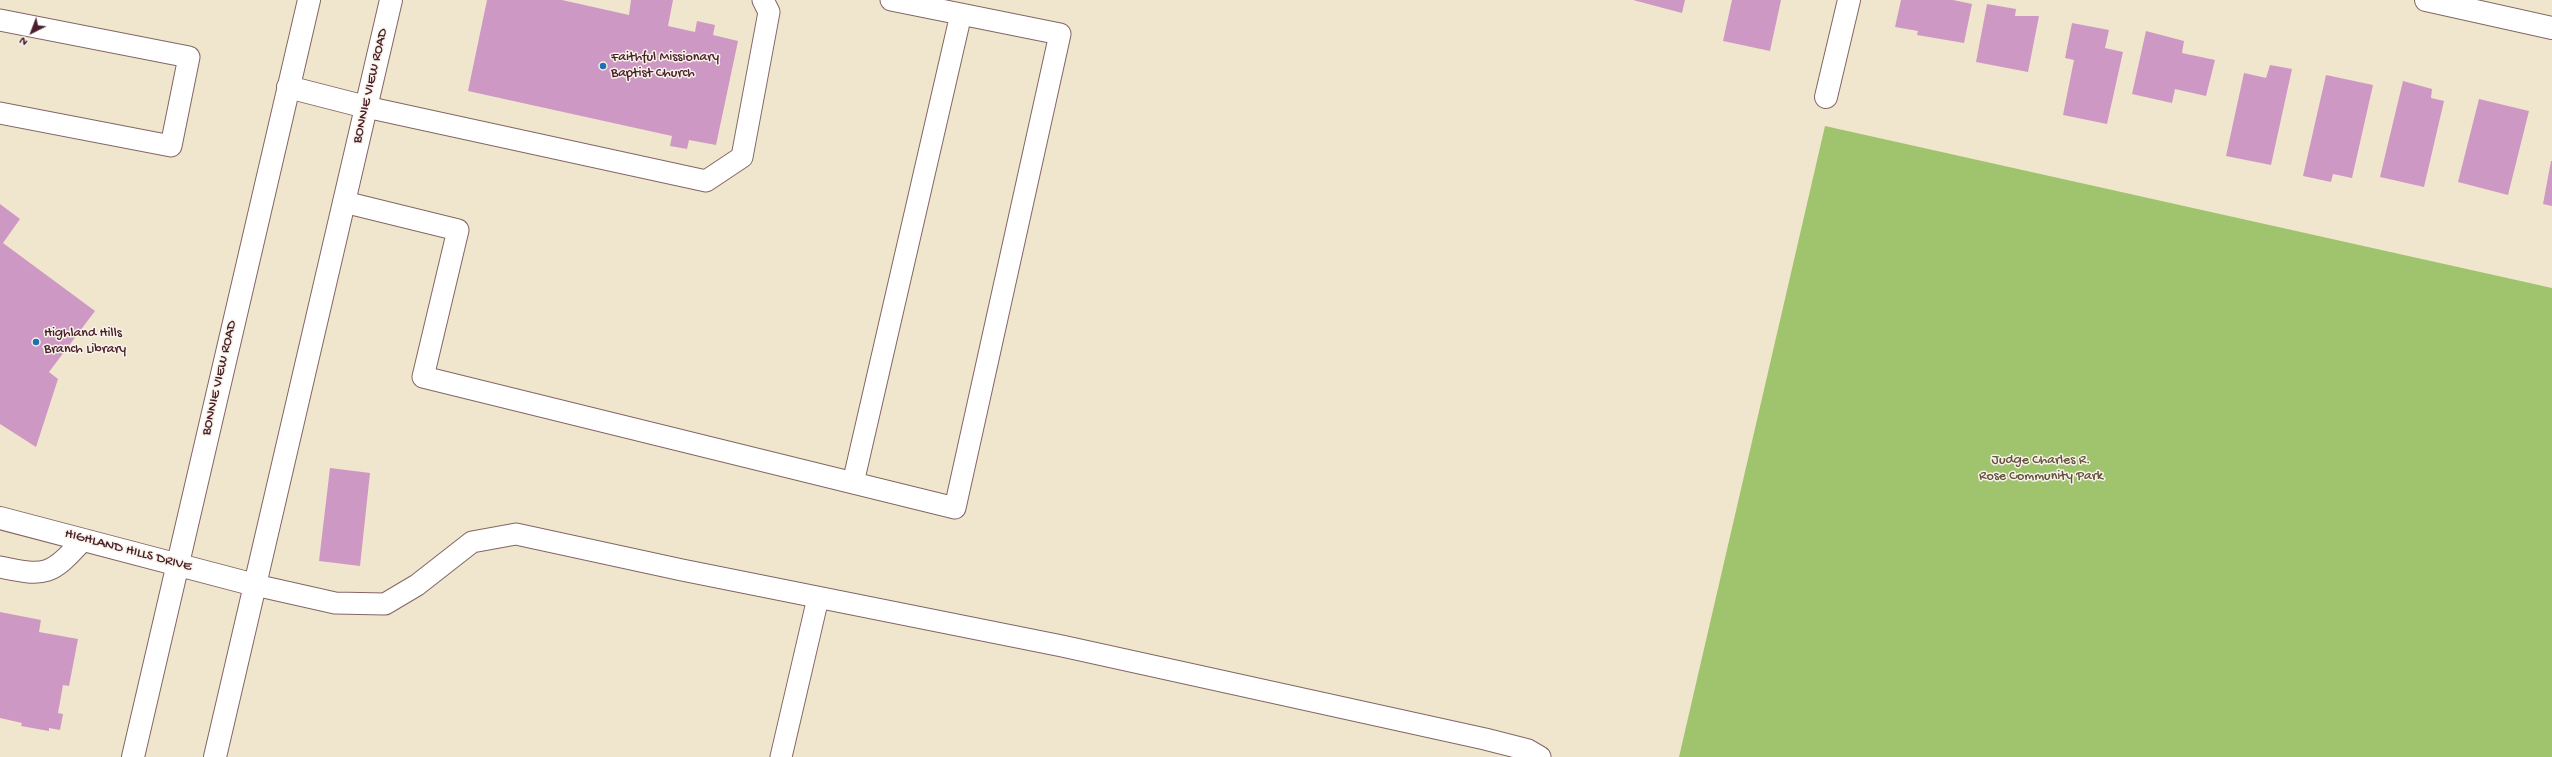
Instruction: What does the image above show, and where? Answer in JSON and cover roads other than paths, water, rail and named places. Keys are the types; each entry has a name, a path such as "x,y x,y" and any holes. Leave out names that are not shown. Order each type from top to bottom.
{"main road":[{"name":"BONNIE VIEW ROAD","path":"133,757 309,0"},
{"name":"BONNIE VIEW ROAD","path":"215,757 391,0"},
{"path":"1826,97 1849,0"},
{"path":"2426,0 2552,28"},
{"path":"288,87 366,107"},
{"name":"HIGHLAND HILLS DRIVE","path":"0,518 255,585"}],"lane":[{"path":"366,107 706,181 742,157 769,12 763,0"},
{"path":"344,202 458,230 423,377 955,508 1060,34 891,0"},
{"path":"853,483 961,14"},
{"path":"0,20 189,57 171,146 0,113"},
{"path":"255,585 335,603 385,604 417,585 472,542 516,534 818,598 1062,646 1485,739 1528,750 1540,757"},
{"path":"0,567 32,574 46,571 62,562 82,540"},
{"path":"781,757 818,598"}],"place":[{"name":"Faithful Missionary Baptist Church","path":"603,66"},
{"name":"Highland Hills Branch Library","path":"36,342"}],"park label":[{"name":"Judge Charles R. Rose Community Park","path":"2041,470"}]}
